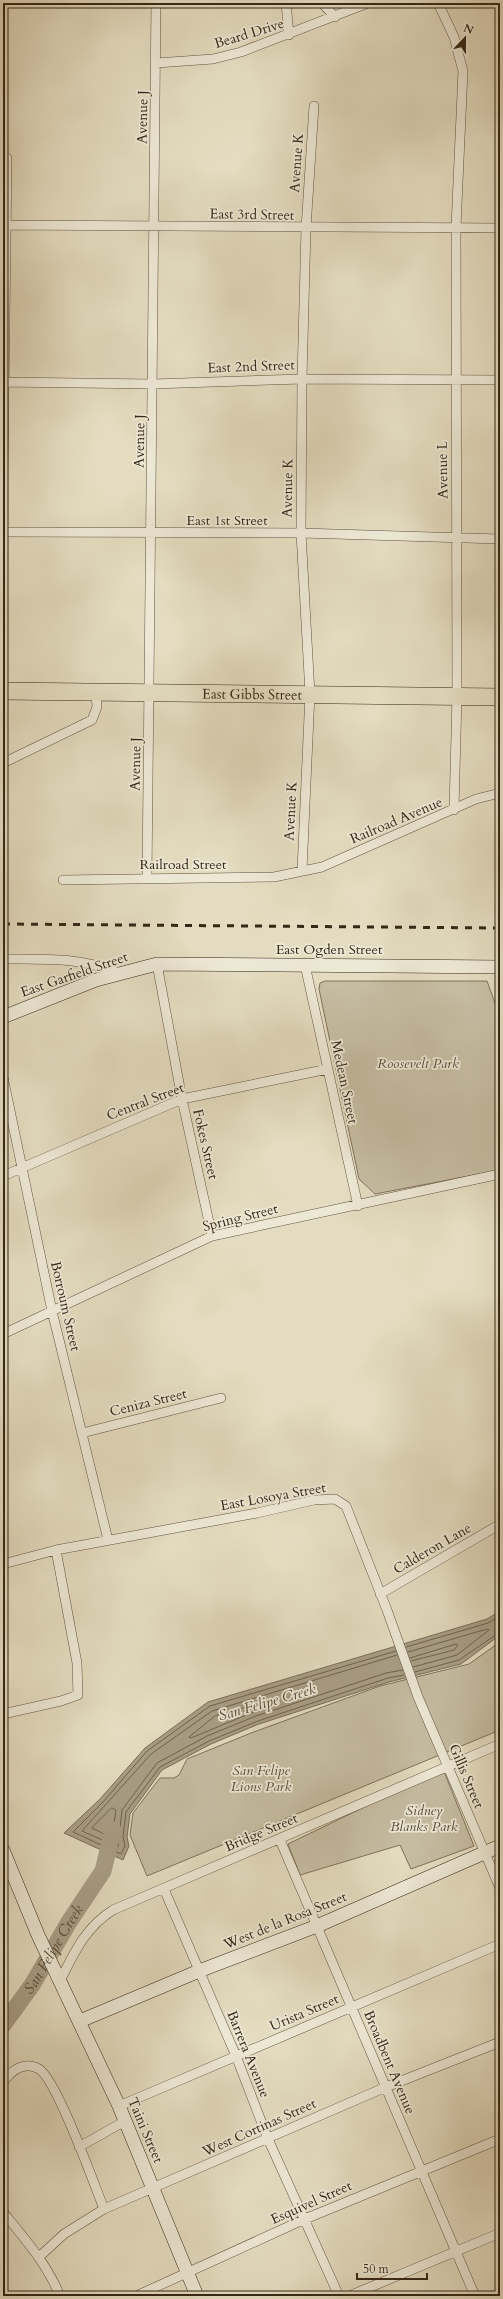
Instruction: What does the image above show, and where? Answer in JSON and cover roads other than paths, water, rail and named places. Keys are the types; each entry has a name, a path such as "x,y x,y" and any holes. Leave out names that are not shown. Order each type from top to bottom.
{"highway":[{"name":"East Gibbs Street","path":"3,691 500,697"}],"street":[{"name":"Avenue J","path":"147,878 152,534 156,3"},
{"path":"286,3 289,35"},
{"path":"322,3 335,18"},
{"name":"Beard Drive","path":"156,63 213,59 241,52 335,18 368,3"},
{"name":"Avenue L","path":"438,3 454,37 462,70 461,129 456,227 455,380 457,696 454,810"},
{"name":"Avenue K","path":"302,870 310,694 301,533 302,379 306,228 314,106"},
{"path":"3,476 4,225 7,158"},
{"name":"East 3rd Street","path":"4,225 500,228"},
{"name":"East 2nd Street","path":"4,382 153,384 302,379 500,380"},
{"name":"East 1st Street","path":"3,532 152,534 301,533 457,539 500,539"},
{"path":"3,763 92,720 97,707 96,692"},
{"name":"Railroad Avenue","path":"302,870 322,867 476,800 500,793"},
{"name":"Railroad Street","path":"63,880 274,877 302,870"},
{"path":"3,959 63,960 98,964 119,973"},
{"name":"East Garfield Street","path":"3,1016 119,973 157,964"},
{"name":"East Ogden Street","path":"157,964 500,966"},
{"name":"Fokes Street","path":"157,964 182,1099 212,1236"},
{"name":"Medean Street","path":"305,965 358,1206"},
{"name":"Central Street","path":"3,1176 182,1099 328,1069"},
{"name":"Borroum Street","path":"3,1077 20,1168 52,1311 108,1540"},
{"name":"Spring Street","path":"3,1334 212,1236 358,1206 500,1174"},
{"name":"Ceniza Street","path":"82,1433 221,1398"},
{"name":"East Losoya Street","path":"3,1564 56,1550 257,1513 314,1500 334,1499 346,1506 396,1635 418,1697"},
{"name":"Calderon Lane","path":"380,1594 498,1526"},
{"path":"3,1714 60,1701 78,1695 77,1663 56,1550"},
{"name":"Gillis Street","path":"418,1697 500,1888"},
{"name":"Bridge Street","path":"61,1979 78,1944 99,1919 113,1910 280,1840 500,1744"},
{"name":"Broadbent Avenue","path":"280,1840 476,2296"},
{"name":"West de la Rosa Street","path":"80,2021 199,1971 317,1926 500,1846"},
{"name":"Taini Street","path":"3,1850 38,1935 61,1979 125,2121 197,2296"},
{"name":"Barrera Avenue","path":"164,1889 236,2056 268,2139 339,2296"},
{"name":"Urista Street","path":"118,2106 500,1944"},
{"name":"West Cortinas Street","path":"39,2257 64,2234 104,2209 386,2087 500,2042"},
{"path":"3,2082 13,2070 21,2066 30,2066 45,2074 58,2098 104,2209"},
{"path":"79,2147 125,2121"},
{"name":"Esquivel Street","path":"136,2296 188,2274 305,2219 421,2170 500,2139"},
{"path":"3,2212 39,2257 53,2278 60,2296"},
{"path":"349,2296 500,2233"}],"water":[{"path":"500,1611 500,1635 461,1664 389,1682 259,1724 211,1744 162,1770 130,1814 127,1837 129,1846 123,1860 64,1833 100,1799 145,1748 208,1702 487,1619"}],"waterway":[{"name":"San Felipe Creek","path":"3,2025 32,1985 69,1922 103,1871 113,1830"}],"railway":[{"path":"3,924 500,928"}],"park label":[{"name":"Roosevelt Park","path":"418,1063"},
{"name":"San Felipe Lions Park","path":"261,1778"},
{"name":"Sidney Blanks Park","path":"424,1818"}]}
